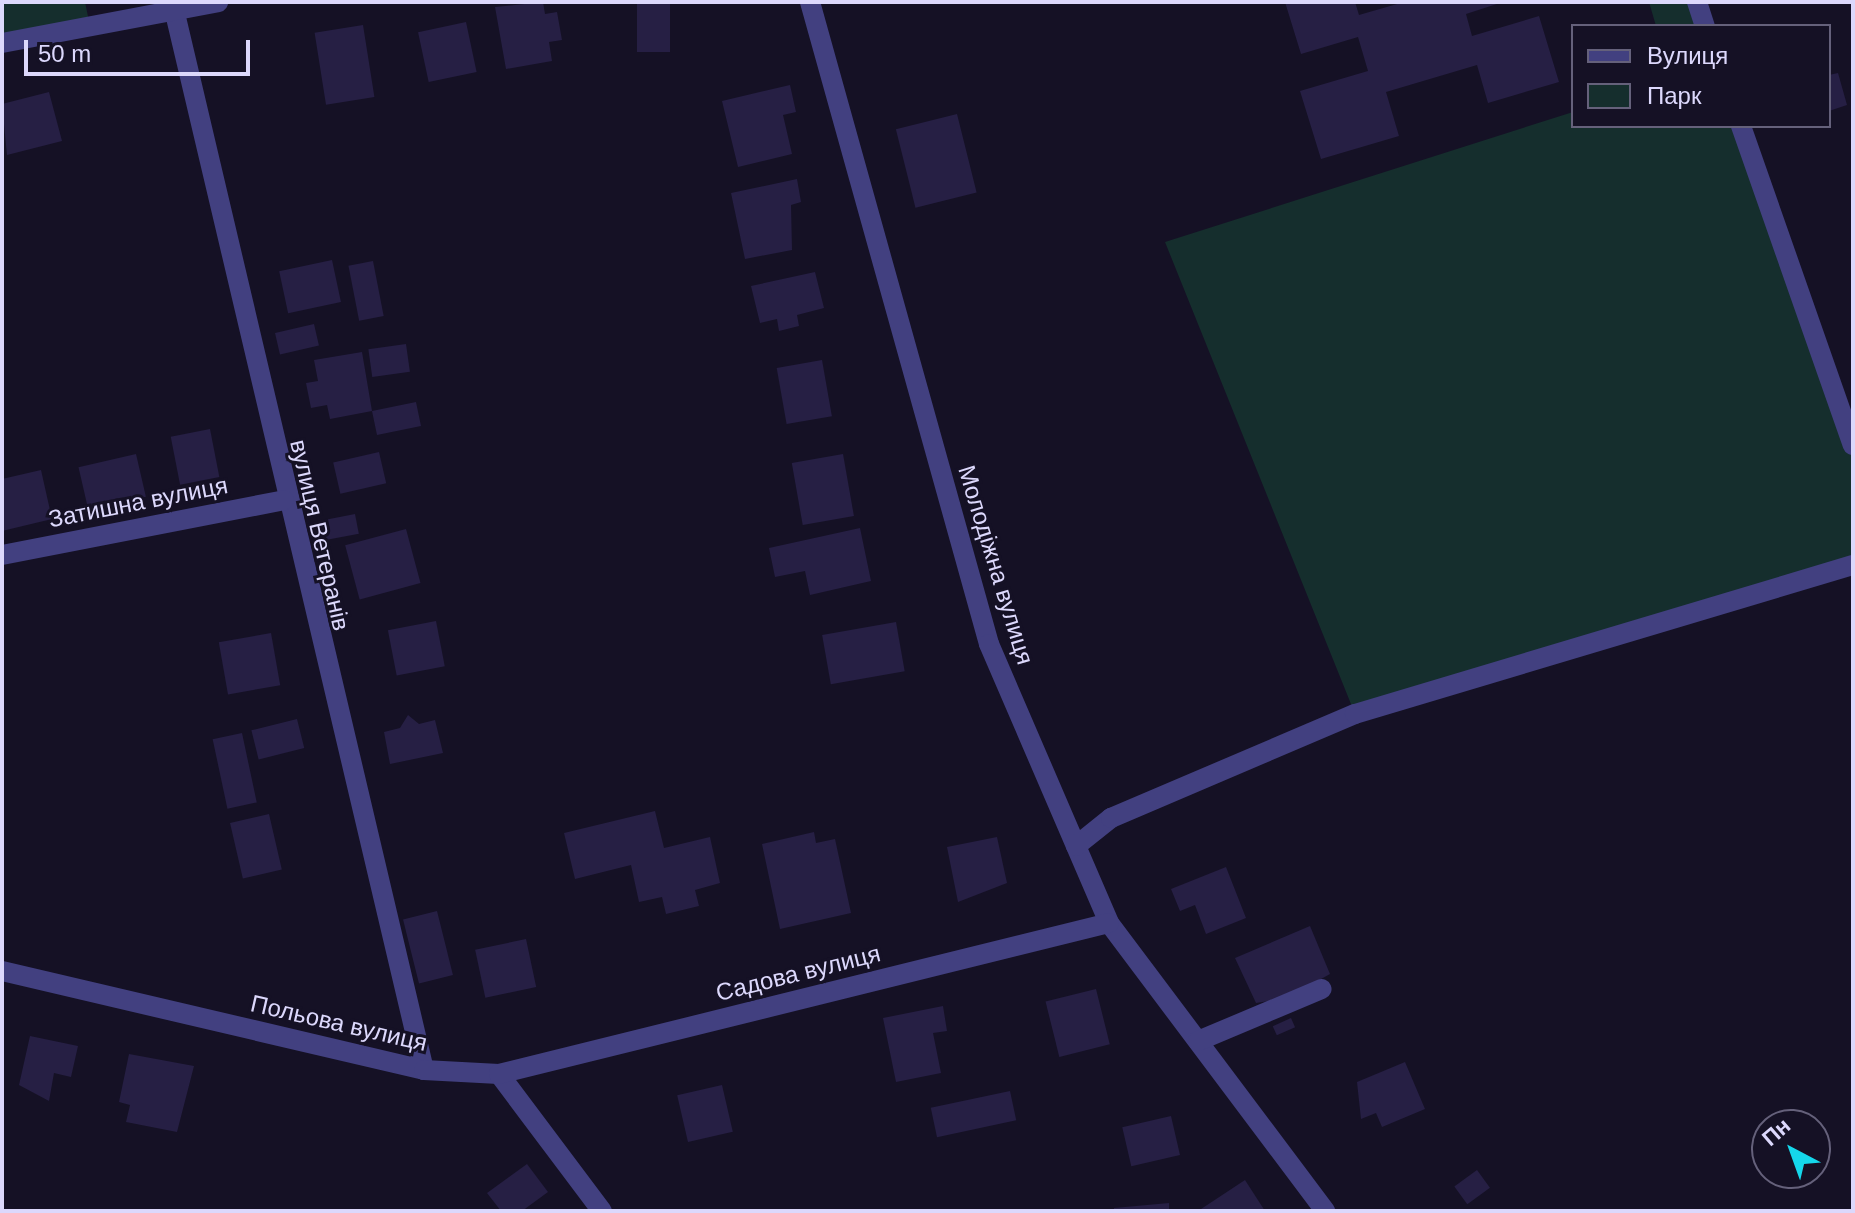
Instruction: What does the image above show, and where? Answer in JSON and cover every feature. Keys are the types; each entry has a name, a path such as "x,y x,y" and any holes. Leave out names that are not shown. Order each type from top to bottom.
{"street":[{"path":"2,43 218,2"},
{"name":"Молодіжна вулиця","path":"810,2 989,644 1109,923 1325,1211"},
{"path":"1697,2 1704,24"},
{"name":"вулиця Ветеранів","path":"174,9 284,500 424,1070"},
{"path":"1742,128 1853,445"},
{"name":"Затишна вулиця","path":"2,555 284,500"},
{"path":"1076,846 1111,818 1355,714 1853,565"},
{"name":"Садова вулиця","path":"499,1074 1109,923"},
{"name":"Польова вулиця","path":"2,971 424,1070 499,1074"},
{"path":"1198,1041 1322,989"},
{"path":"499,1074 602,1211"}],"green space":[{"path":"2,2 85,2 90,26 2,43"},
{"path":"1649,2 1697,2 1704,24 1655,24"},
{"path":"1571,113 1571,128 1742,128 1853,445 1853,565 1355,714 1165,242"}],"building":[{"path":"543,2 545,14 557,12 562,40 549,42 552,61 506,69 495,7"},
{"path":"637,2 670,2 670,52 637,52"},
{"path":"1285,2 1355,2 1359,15 1404,2 1503,2 1466,14 1472,36 1539,16 1559,82 1488,103 1477,65 1386,92 1399,136 1321,159 1300,91 1368,71 1358,37 1301,54"},
{"path":"466,22 477,72 429,82 418,32"},
{"path":"363,25 374,97 326,105 315,33"},
{"path":"1838,73 1847,105 1831,110 1831,75"},
{"path":"790,85 796,112 783,115 792,154 738,167 722,101"},
{"path":"49,92 62,141 7,155 2,104"},
{"path":"957,114 977,193 915,208 896,129"},
{"path":"797,179 801,202 791,205 792,250 745,259 731,193"},
{"path":"332,260 341,302 288,313 279,271"},
{"path":"373,261 384,316 359,321 348,266"},
{"path":"815,272 824,308 797,315 799,326 779,331 777,319 760,323 751,286"},
{"path":"314,324 319,345 280,354 275,333"},
{"path":"406,344 410,372 372,377 368,349"},
{"path":"362,352 372,411 330,419 327,405 311,408 306,383 318,381 314,360"},
{"path":"822,360 832,416 787,424 777,368"},
{"path":"416,402 421,426 377,435 372,411"},
{"path":"210,429 219,477 180,485 171,437"},
{"path":"379,452 386,483 340,494 333,463"},
{"path":"136,454 146,497 88,510 79,467"},
{"path":"843,454 854,516 803,525 792,463"},
{"path":"41,470 52,519 2,531 2,479"},
{"path":"355,514 359,534 321,541 317,521"},
{"path":"860,528 871,581 810,595 805,571 775,577 769,548"},
{"path":"406,529 420,583 360,599 345,545"},
{"path":"436,621 445,666 397,676 388,630"},
{"path":"896,622 905,671 831,684 822,635"},
{"path":"271,633 280,685 228,694 219,642"},
{"path":"408,715 419,724 435,720 443,753 390,764 384,732 400,728"},
{"path":"297,719 304,748 259,759 251,730"},
{"path":"242,733 257,802 227,809 213,739"},
{"path":"655,811 664,848 710,837 720,883 695,890 699,906 666,914 662,897 639,902 631,865 575,879 564,833"},
{"path":"269,814 282,870 243,879 230,823"},
{"path":"814,832 816,843 835,839 851,913 780,929 762,844"},
{"path":"997,837 1007,883 958,902 947,847"},
{"path":"1226,867 1246,918 1206,934 1195,905 1180,911 1171,889"},
{"path":"437,911 453,975 419,984 403,919"},
{"path":"1310,926 1330,974 1287,998 1256,1003 1235,958"},
{"path":"526,939 536,987 485,998 475,950"},
{"path":"1096,989 1110,1044 1059,1057 1046,1002"},
{"path":"943,1006 947,1031 933,1033 941,1073 896,1082 883,1018"},
{"path":"1291,1018 1295,1027 1277,1035 1273,1026"},
{"path":"30,1036 78,1046 71,1077 54,1073 49,1101 19,1085"},
{"path":"129,1054 194,1066 177,1132 126,1122 130,1105 119,1102"},
{"path":"1405,1062 1425,1109 1382,1127 1376,1113 1361,1119 1357,1082"},
{"path":"722,1085 733,1132 688,1142 677,1095"},
{"path":"1010,1091 1016,1120 937,1137 931,1108"},
{"path":"1171,1116 1180,1155 1131,1166 1122,1127"},
{"path":"527,1164 548,1192 522,1211 501,1211 487,1193"},
{"path":"1477,1170 1490,1188 1467,1204 1454,1186"},
{"path":"1245,1180 1265,1211 1198,1211"},
{"path":"1169,1203 1169,1211 1114,1211 1114,1208"}]}
